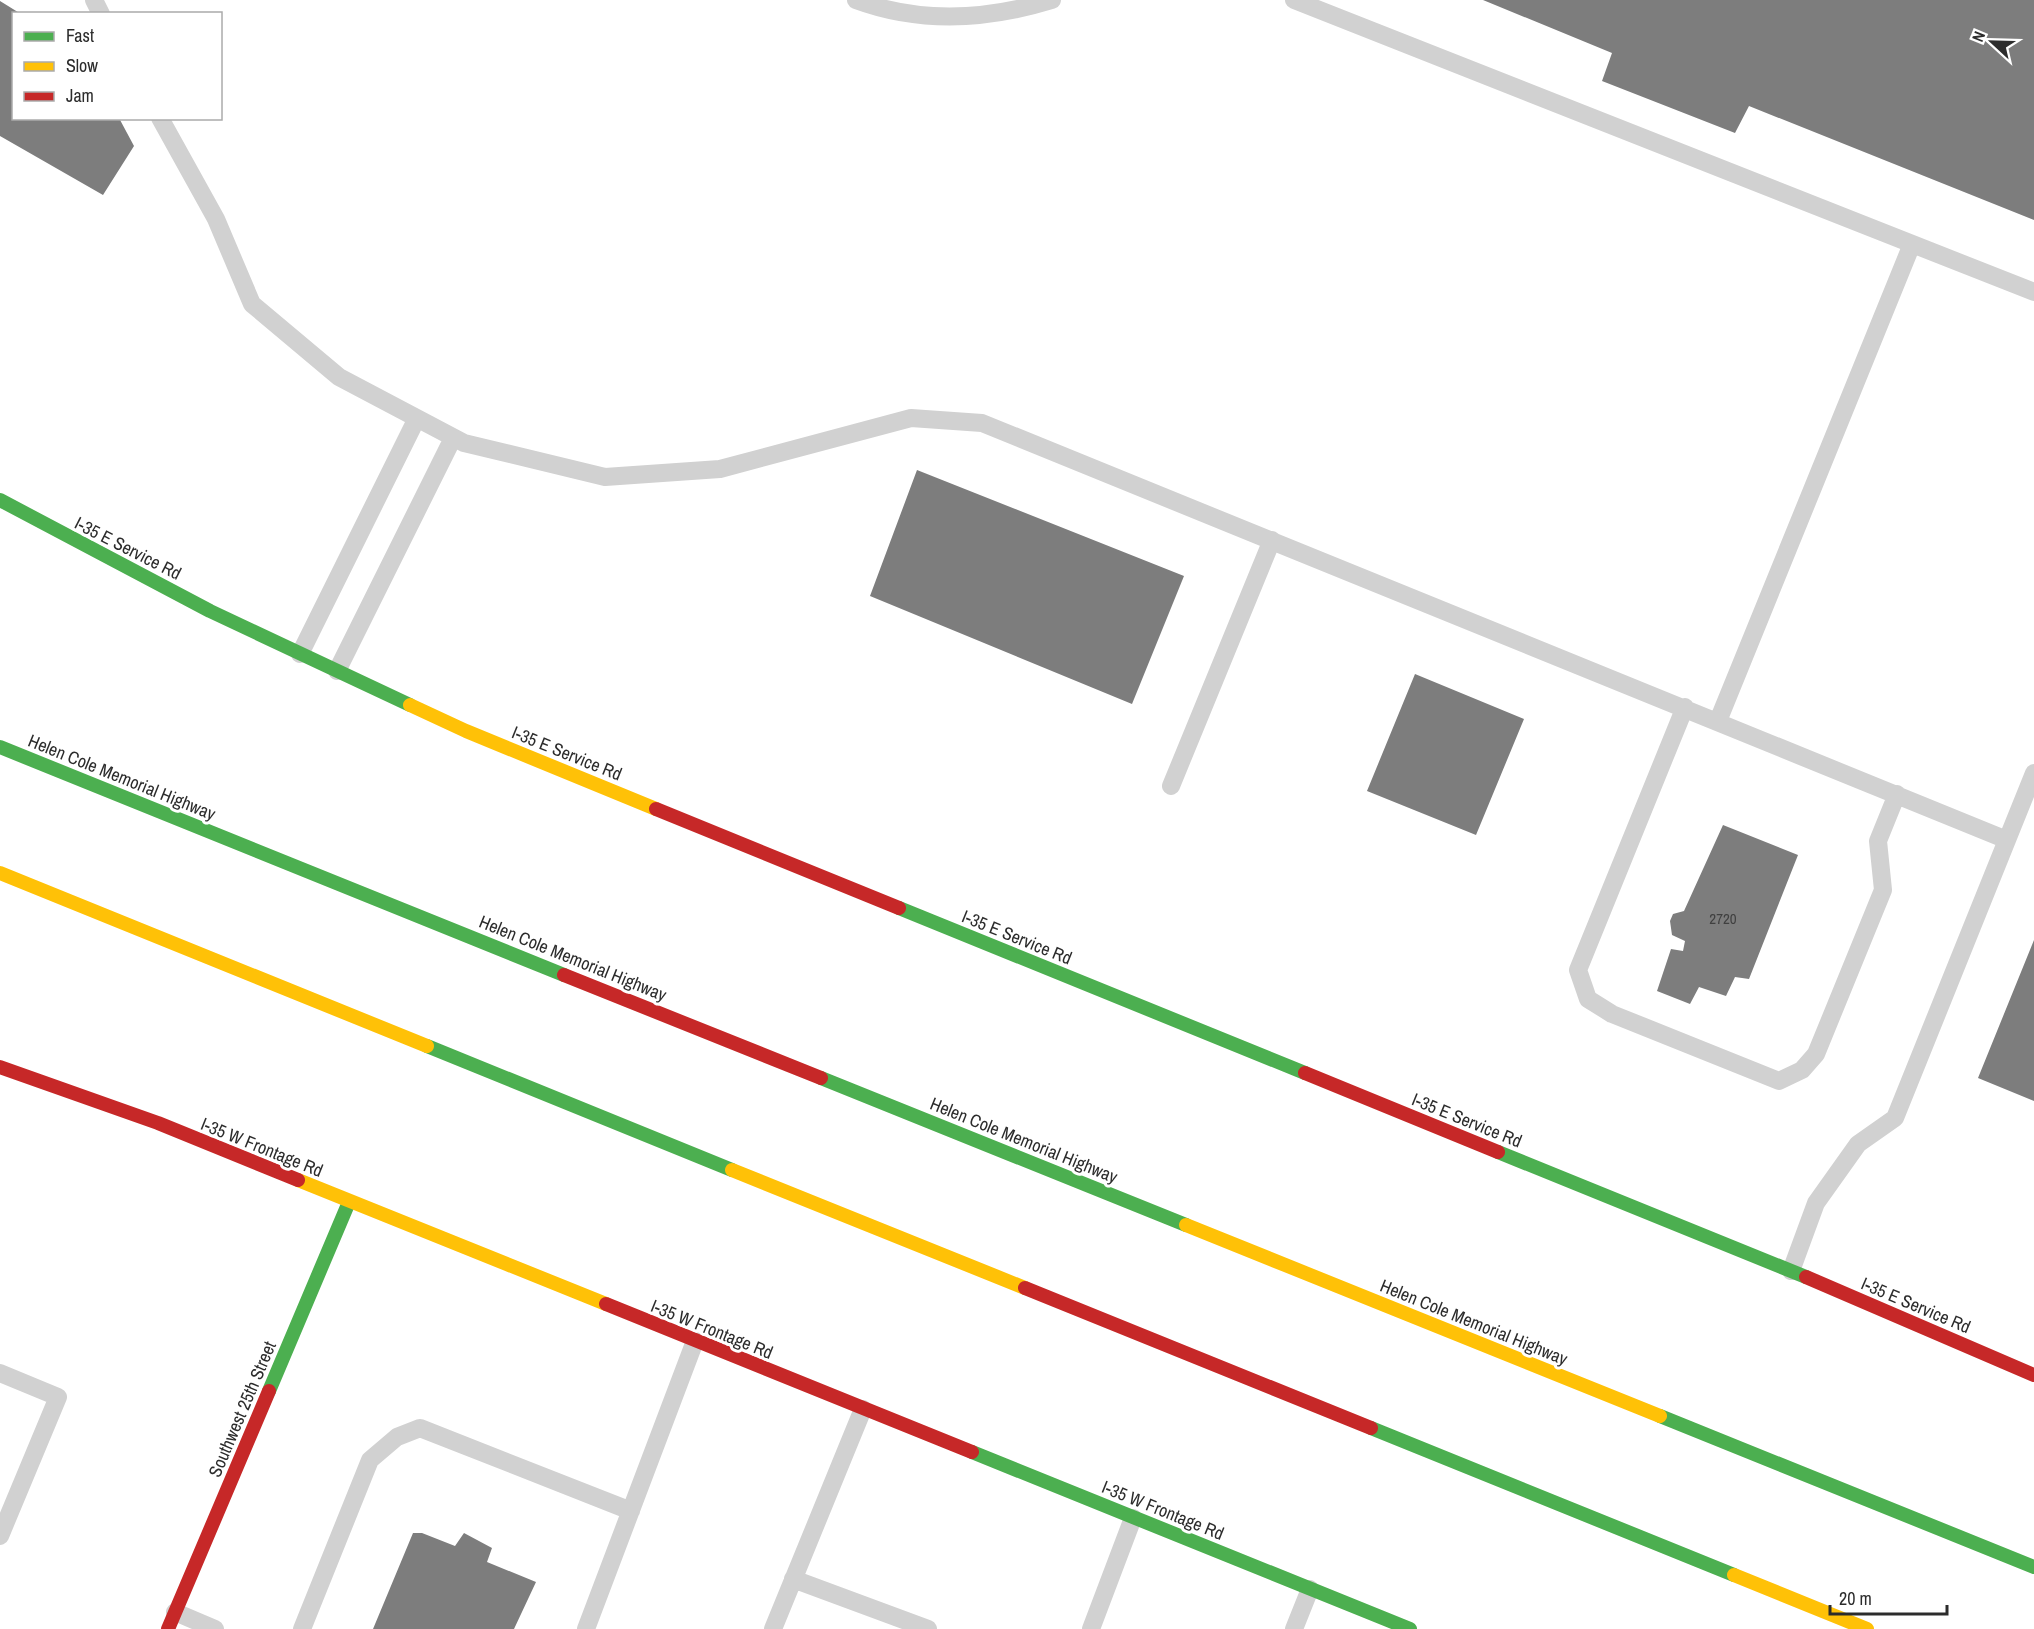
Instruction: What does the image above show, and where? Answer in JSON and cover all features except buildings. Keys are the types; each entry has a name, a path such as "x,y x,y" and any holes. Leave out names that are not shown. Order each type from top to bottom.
{"main road":[{"name":"I-35 E Service Rd","path":"0,500 100,554 300,654 465,731 1791,1271 2034,1375"},
{"name":"Helen Cole Memorial Highway","path":"0,747 2034,1567"},
{"path":"0,873 1867,1629"},
{"name":"I-35 W Frontage Rd","path":"0,1067 158,1123 1410,1629"},
{"name":"Southwest 25th Street","path":"171,1621 349,1202"}],"lane":[{"path":"856,0 927,16 976,18 1052,0"},
{"path":"1294,0 2034,292"},
{"path":"161,120 216,219 252,304 339,377 464,443 605,477 720,469 911,418 982,423 1685,707 2007,840"},
{"path":"1718,721 1912,244"},
{"path":"300,654 417,418"},
{"path":"337,671 453,438"},
{"path":"1171,786 1272,540"},
{"path":"1685,707 1578,970 1588,999 1612,1014 1779,1081 1802,1070 1816,1054 1883,890 1878,841 1897,794"},
{"path":"1791,1271 1816,1203 1858,1144 1895,1118 2034,773"},
{"path":"586,1629 694,1341"},
{"path":"0,1373 58,1397 0,1536"},
{"path":"772,1629 863,1409"},
{"path":"302,1629 370,1460 397,1437 420,1428 631,1511"},
{"path":"1092,1629 1133,1518"},
{"path":"793,1579 928,1629"},
{"path":"1294,1629 1310,1589"},
{"path":"171,1621 215,1629"}],"traffic: fast":[{"path":"0,500 210,611 410,705"},
{"path":"0,747 564,975"},
{"path":"899,908 1305,1073"},
{"path":"427,1046 732,1170"},
{"path":"821,1078 1186,1225"},
{"path":"1498,1152 1806,1277"},
{"path":"269,1391 349,1202"},
{"path":"1660,1416 2034,1567"},
{"path":"1371,1428 1734,1575"},
{"path":"972,1452 1410,1629"}],"traffic: slow":[{"path":"410,705 466,731 656,809"},
{"path":"0,873 427,1046"},
{"path":"732,1170 1025,1288"},
{"path":"298,1180 606,1304"},
{"path":"1186,1225 1660,1416"},
{"path":"1734,1575 1867,1629"}],"traffic: jam":[{"path":"656,809 899,908"},
{"path":"564,975 821,1078"},
{"path":"0,1067 158,1123 298,1180"},
{"path":"1305,1073 1498,1152"},
{"path":"1806,1277 2034,1375"},
{"path":"1025,1288 1371,1428"},
{"path":"606,1304 972,1452"},
{"path":"168,1629 269,1391"}]}
